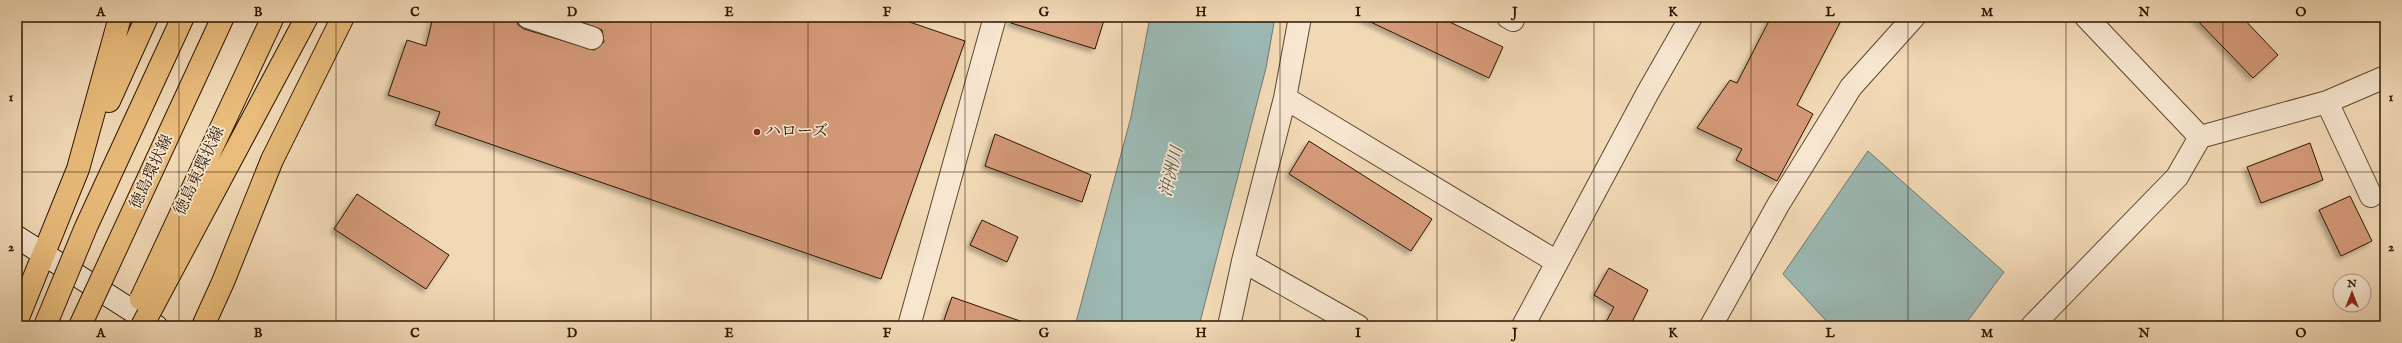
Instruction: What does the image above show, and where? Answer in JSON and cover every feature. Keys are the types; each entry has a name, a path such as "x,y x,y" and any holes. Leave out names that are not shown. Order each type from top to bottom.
{"main road":[{"path":"78,169 120,17"},
{"path":"17,320 43,252 78,169 147,17"},
{"path":"45,326 86,227 183,17"},
{"name":"徳島環状線","path":"80,326 223,17"},
{"name":"徳島東環状線","path":"129,326 273,17"},
{"path":"142,326 307,17"},
{"path":"203,326 223,282 272,160 343,17"}],"street":[{"path":"528,17 592,38"},
{"path":"909,326 995,17"},
{"path":"1229,326 1243,261 1285,98 1300,17"},
{"path":"1523,326 1647,94 1691,17"},
{"path":"1711,326 1778,205 1851,86 1914,17"},
{"path":"2086,17 2200,137"},
{"path":"2032,326 2177,177 2200,137 2327,102 2385,77"},
{"path":"1285,98 1557,262"},
{"path":"2327,102 2371,196"},
{"path":"17,237 43,252 156,326"},
{"path":"1243,261 1358,326"}],"water":[{"name":"沖洲川","path":"1150,17 1275,17 1266,68 1199,326 1075,326 1131,117"},
{"path":"1868,151 2004,272 1964,326 1831,326 1783,274"}],"building":[{"path":"433,17 516,17 518,25 524,29 594,50 604,42 602,30 568,17 895,17 965,41 881,279 435,125 440,112 388,95 407,40 426,46"},
{"path":"1011,17 1105,17 1095,49 1011,23"},
{"path":"1360,17 1439,17 1503,47 1489,78"},
{"path":"1771,17 1843,17 1797,105 1813,114 1777,181 1736,160 1742,149 1697,128 1730,80 1737,83"},
{"path":"2194,17 2242,17 2278,55 2253,78"},
{"path":"995,134 1091,175 1082,202 985,166"},
{"path":"1309,141 1432,219 1411,251 1289,174"},
{"path":"2310,143 2323,180 2261,203 2247,167"},
{"path":"357,194 449,255 426,289 334,229"},
{"path":"2350,196 2372,241 2341,256 2319,210"},
{"path":"982,220 1018,237 1007,262 970,245"},
{"path":"1609,268 1648,290 1630,326 1604,326 1614,307 1594,295"},
{"path":"952,297 1023,322 1023,326 942,326"}],"place":[{"name":"ハローズ","path":"757,132"}]}
